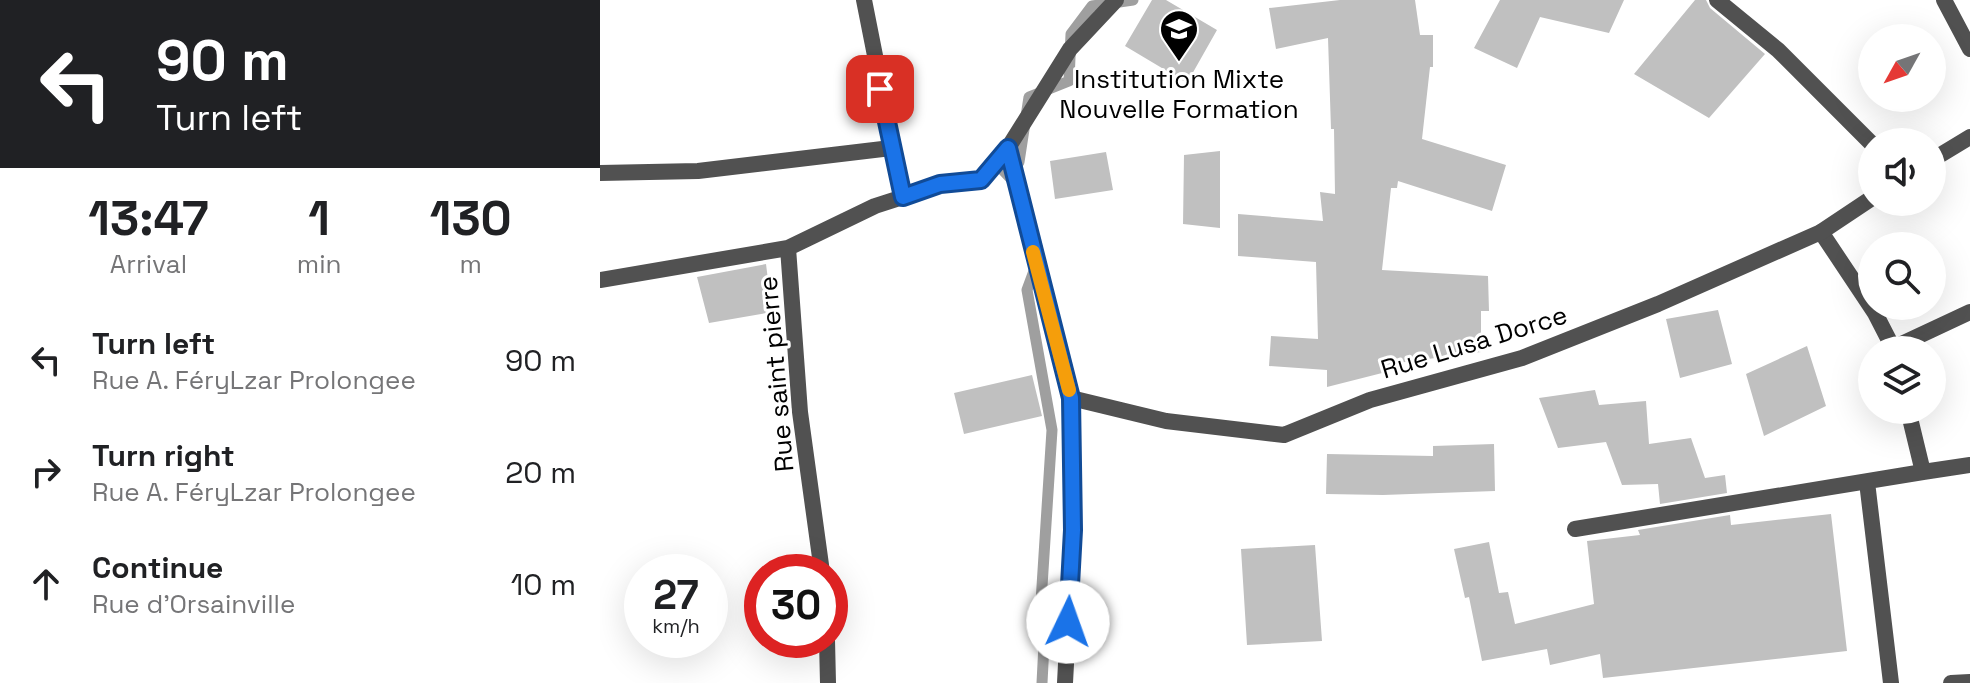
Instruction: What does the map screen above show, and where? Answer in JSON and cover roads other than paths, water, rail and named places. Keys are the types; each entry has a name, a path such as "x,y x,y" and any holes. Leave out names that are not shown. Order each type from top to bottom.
{"street":[{"path":"864,0 903,197"},
{"name":"Rue saint pierre","path":"820,554 800,412 788,248 875,206 940,184 981,180 1008,148 1070,49 1116,0"},
{"path":"1717,0 1778,50 1858,130"},
{"path":"1944,0 1970,49"},
{"path":"1946,152 1970,137"},
{"path":"600,173 698,171 891,148"},
{"path":"1008,148 1071,398 1073,530 1065,683"},
{"name":"Rue Lusa Dorce","path":"1071,398 1166,421 1284,435 1370,400 1522,358 1658,304 1821,232 1858,207"},
{"path":"1821,232 1887,336"},
{"path":"600,280 788,248"},
{"path":"1921,336 1970,312"},
{"path":"1911,424 1923,472"},
{"path":"1575,529 1970,465"},
{"path":"1867,482 1891,683"},
{"path":"827,658 828,683"},
{"path":"1951,683 1970,682"}],"waterway":[{"path":"1016,184 998,165 1019,162 1029,97 1069,81 1071,34 1092,6 1133,0"},
{"path":"1037,263 1027,290 1052,430 1041,602 1044,644 1042,683"}],"place":[{"name":"Institution Mixte Nouvelle Formation","path":"1179,63"}]}
